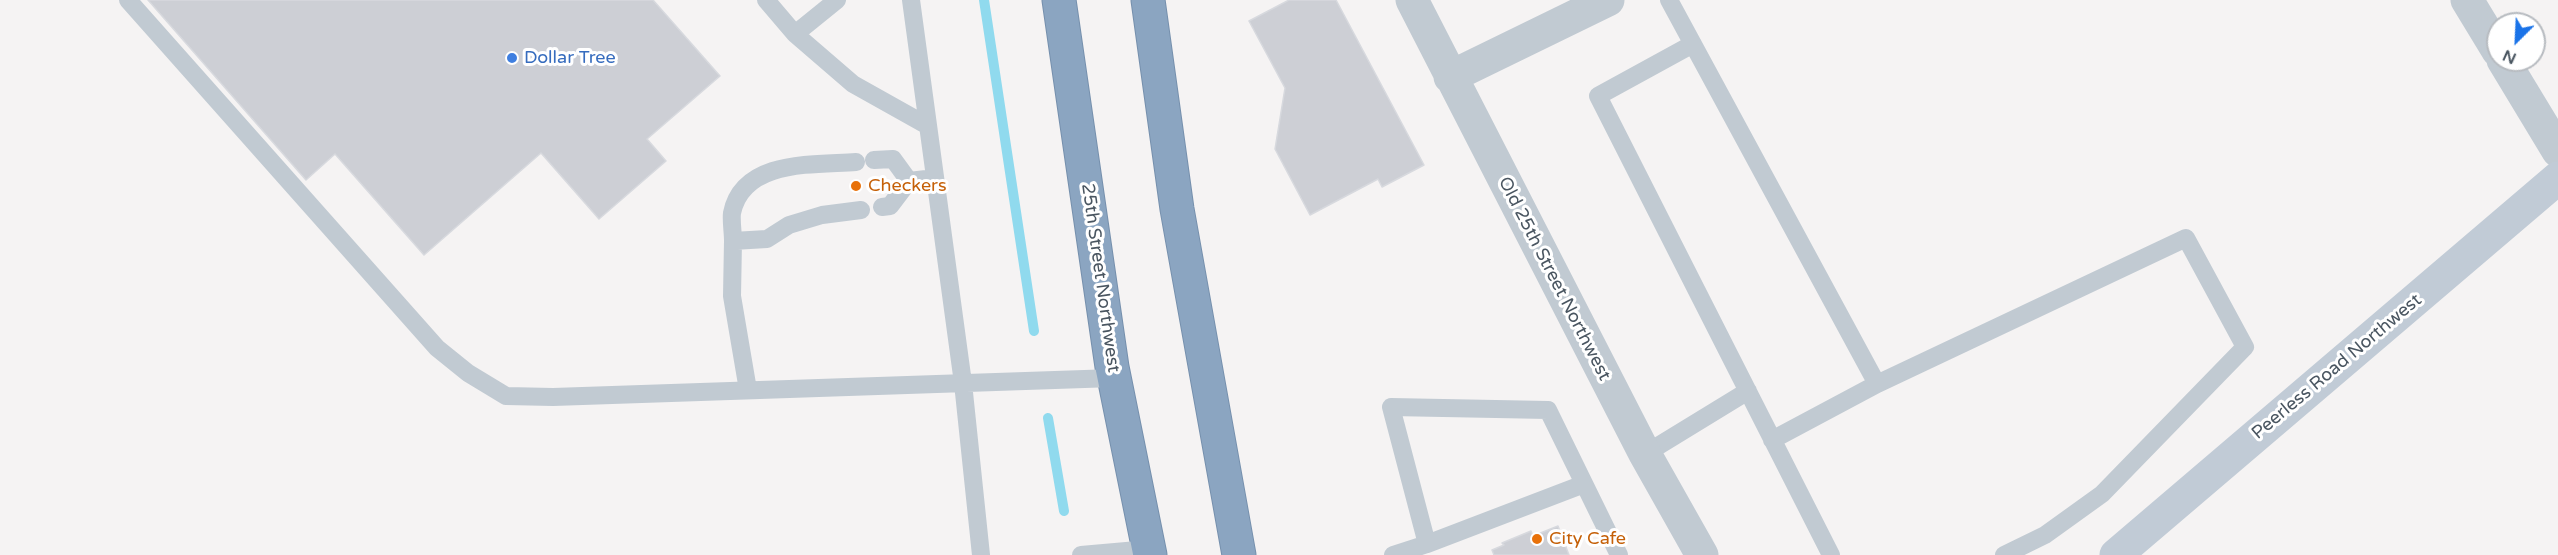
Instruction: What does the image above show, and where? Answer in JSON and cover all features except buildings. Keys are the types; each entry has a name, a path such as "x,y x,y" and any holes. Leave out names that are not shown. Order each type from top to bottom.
{"highway":[{"name":"25th Street Northwest","path":"1059,0 1114,378 1149,552"},
{"path":"1148,0 1177,209 1239,555"}],"street":[{"name":"Old 25th Street Northwest","path":"1412,0 1645,454 1702,555"},
{"path":"1450,77 1608,0"},
{"path":"2467,0 2486,31"},
{"path":"2510,72 2558,151"},
{"name":"Peerless Road Northwest","path":"2116,555 2558,178"}],"lane":[{"path":"128,0 437,348 468,373 506,396 553,397 1114,378"},
{"path":"766,0 795,34 853,84 928,126"},
{"path":"795,34 837,0"},
{"path":"911,0 963,383 981,555"},
{"path":"1670,0 1877,384"},
{"path":"1694,45 1598,96 1831,555"},
{"path":"874,160 893,159 909,181"},
{"path":"747,390 732,296 732,213 745,187 761,174 782,168 856,162"},
{"path":"882,207 890,206 909,181 935,178"},
{"path":"733,241 767,239 789,225 822,215 861,210"},
{"path":"1772,440 1877,384 2186,238 2244,347 2102,494 2045,535 2004,555"},
{"path":"1645,454 1748,391"},
{"path":"1427,544 1391,407 1548,410 1619,555"},
{"path":"1393,555 1584,484"},
{"path":"1081,555 1149,552"}],"waterway":[{"path":"984,0 1034,331"},
{"path":"1048,418 1064,511"}],"place":[{"name":"Dollar Tree","path":"512,58"},
{"name":"Checkers","path":"856,186"},
{"name":"City Cafe","path":"1537,539"}]}
